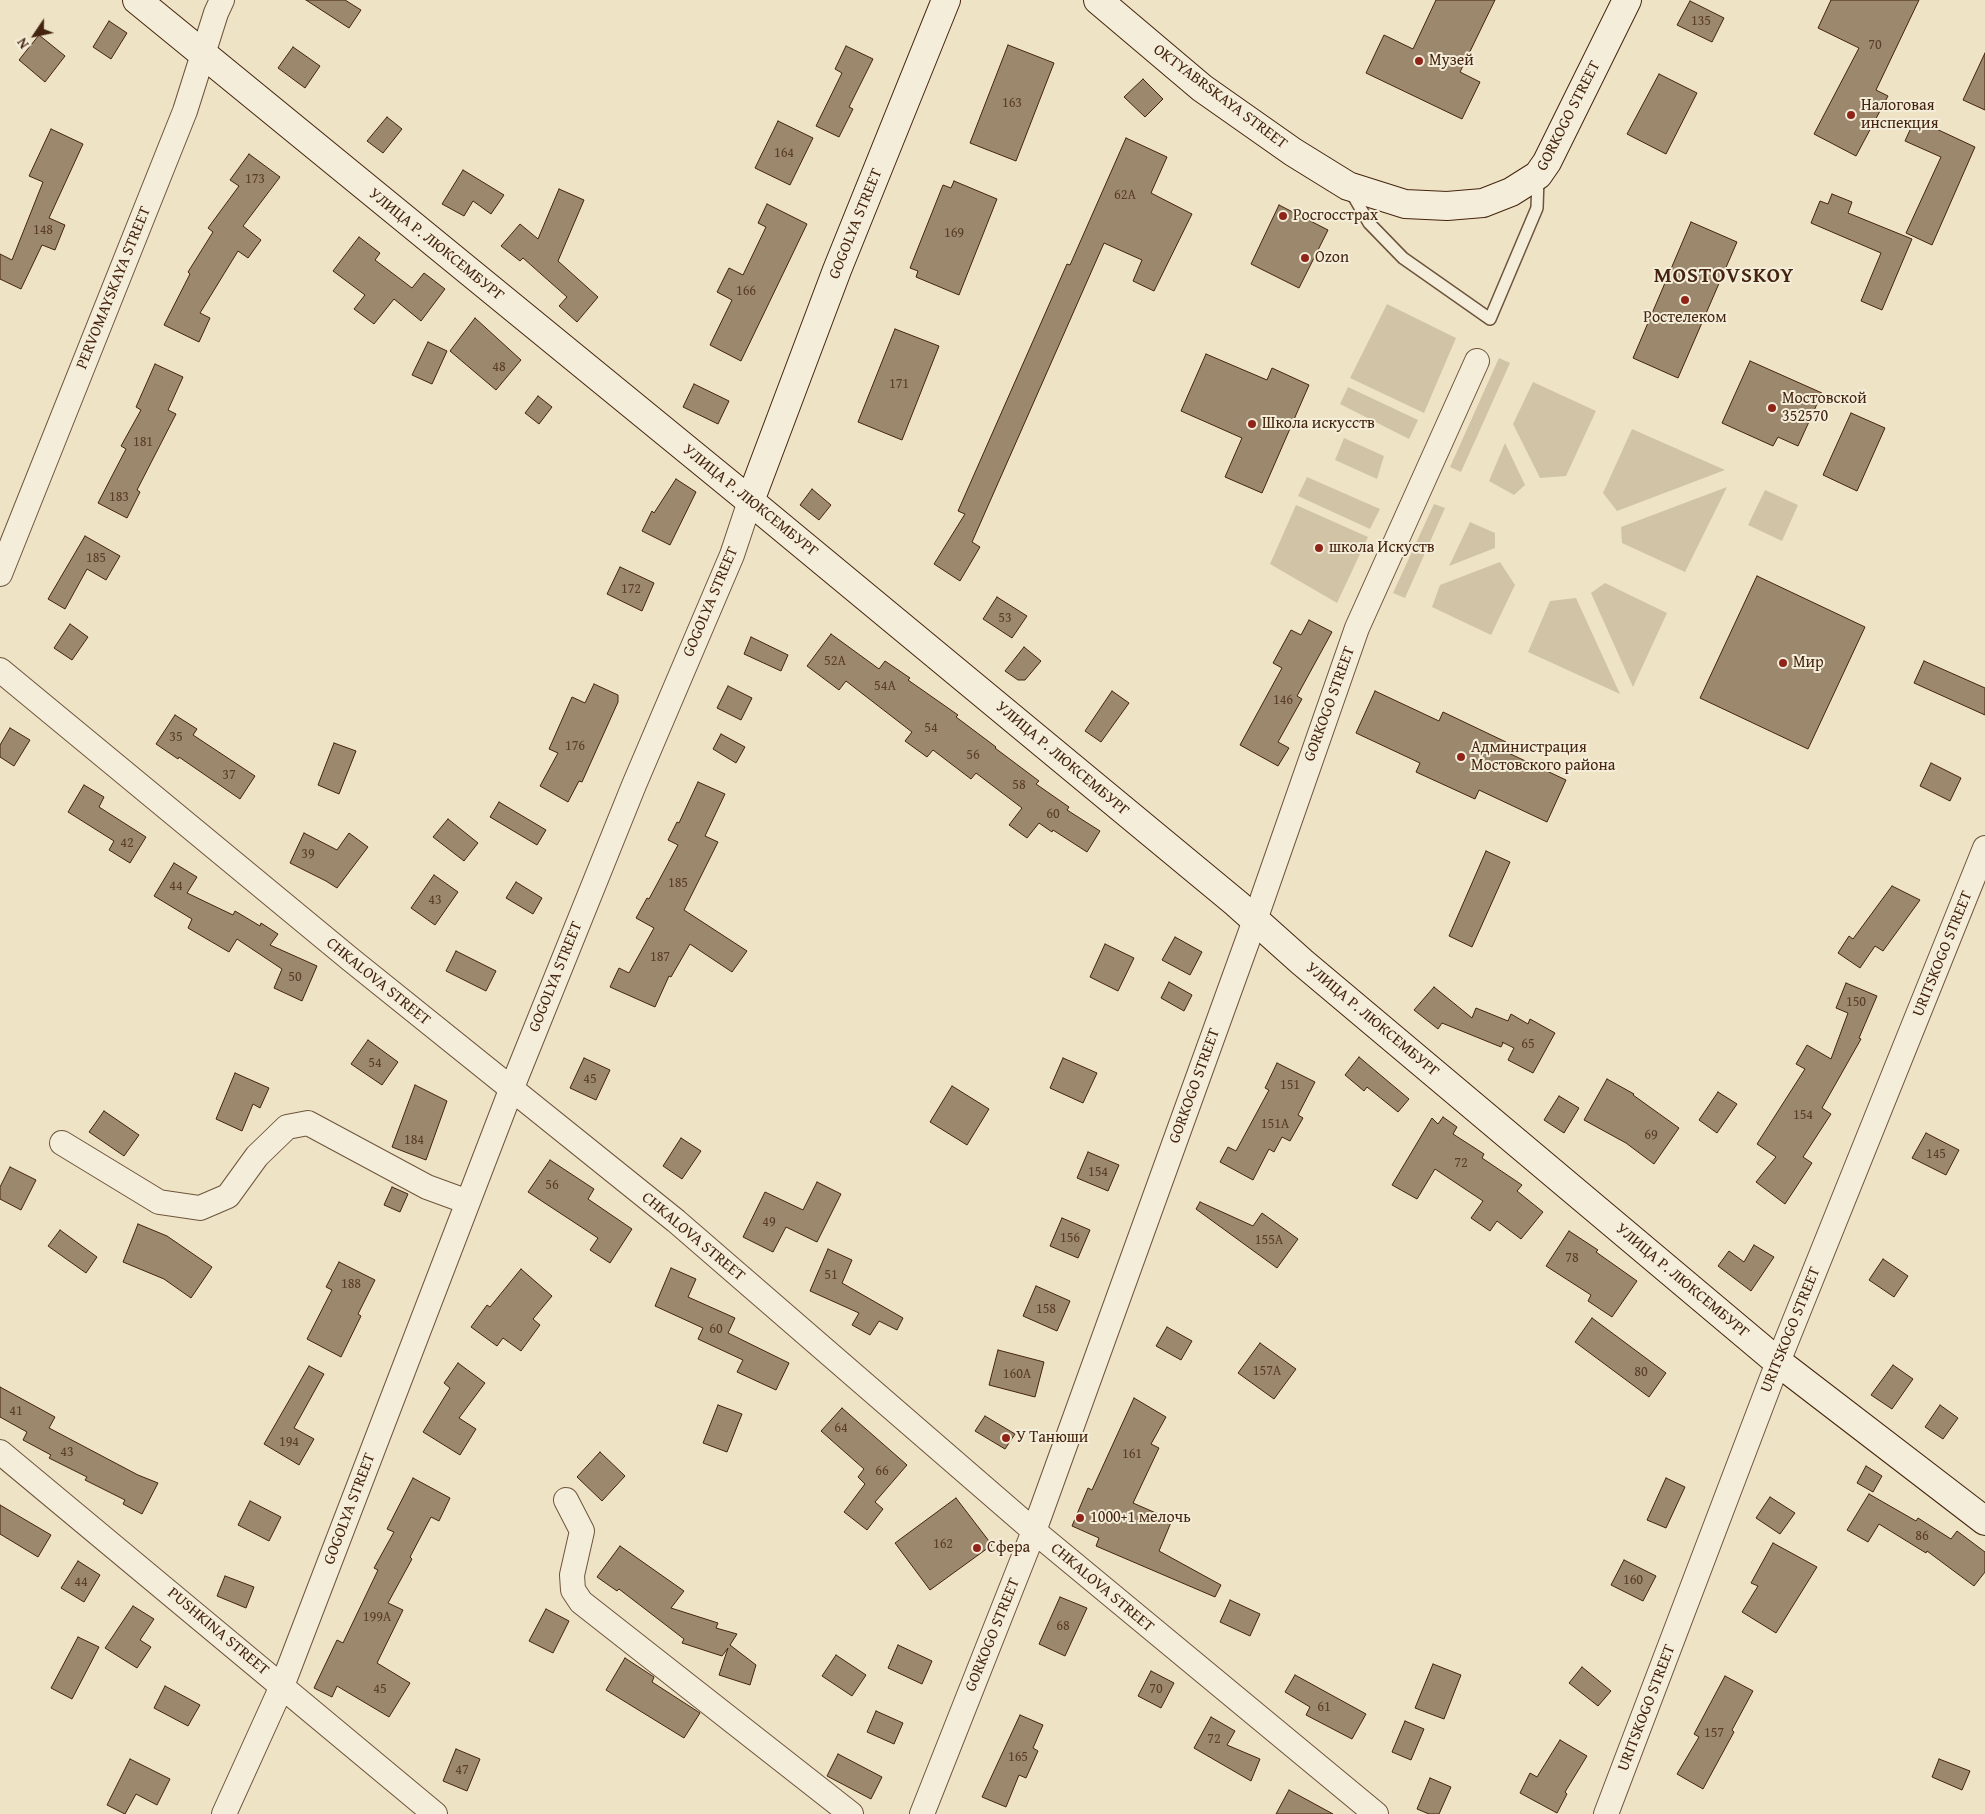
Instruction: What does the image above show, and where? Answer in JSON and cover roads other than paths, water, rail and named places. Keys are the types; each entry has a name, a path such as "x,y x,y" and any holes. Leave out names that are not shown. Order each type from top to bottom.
{"street":[{"name":"УЛИЦА Р. ЛЮКСЕМБУРГ","path":"137,0 750,501 1236,903 1778,1362 1985,1521"},
{"name":"PERVOMAYSKAYA STREET","path":"0,574 185,111 204,56 216,13 222,0"},
{"name":"GOGOLYA STREET","path":"224,1814 282,1686 510,1090 634,785 732,555 750,501 836,270 946,0"},
{"name":"OKTYABRSKAYA STREET","path":"1098,0 1202,88 1293,152 1348,186 1406,204 1447,206 1482,203 1510,192 1538,175"},
{"name":"GORKOGO STREET","path":"1538,175 1547,162 1627,0"},
{"name":"GORKOGO STREET","path":"922,1814 1034,1531 1255,920 1358,628 1477,362"},
{"name":"CHKALOVA STREET","path":"0,670 510,1090 676,1221 1034,1531 1376,1814"},
{"name":"URITSKOGO STREET","path":"1606,1814 1778,1362 1985,848"},
{"path":"62,1143 159,1202 200,1208 228,1196 257,1156 288,1127 308,1123 427,1187 468,1202"},
{"name":"PUSHKINA STREET","path":"0,1452 435,1814"},
{"path":"566,1500 582,1530 572,1575 573,1590 581,1602 851,1814"}],"lane":[{"name":"GORKOGO STREET","path":"1490,319 1537,208 1538,175"},
{"name":"OKTYABRSKAYA STREET","path":"1348,186 1369,223 1403,258 1490,319"}],"place":[{"name":"Музей","path":"1419,61"},
{"name":"Налоговая инспекция","path":"1851,115"},
{"name":"Росгосстрах","path":"1283,216"},
{"name":"Ozon","path":"1305,258"},
{"name":"Ростелеком","path":"1685,300"},
{"name":"Мостовской 352570","path":"1772,408"},
{"name":"Школа искусств","path":"1252,424"},
{"name":"школа Искуств","path":"1319,548"},
{"name":"Мир","path":"1783,663"},
{"name":"Администрация Мостовского района","path":"1461,757"},
{"name":"У Танюши","path":"1006,1438"},
{"name":"1000+1 мелочь","path":"1080,1518"},
{"name":"Сфера","path":"977,1548"}],"district":[{"name":"MOSTOVSKOY","path":"1724,277"}]}
